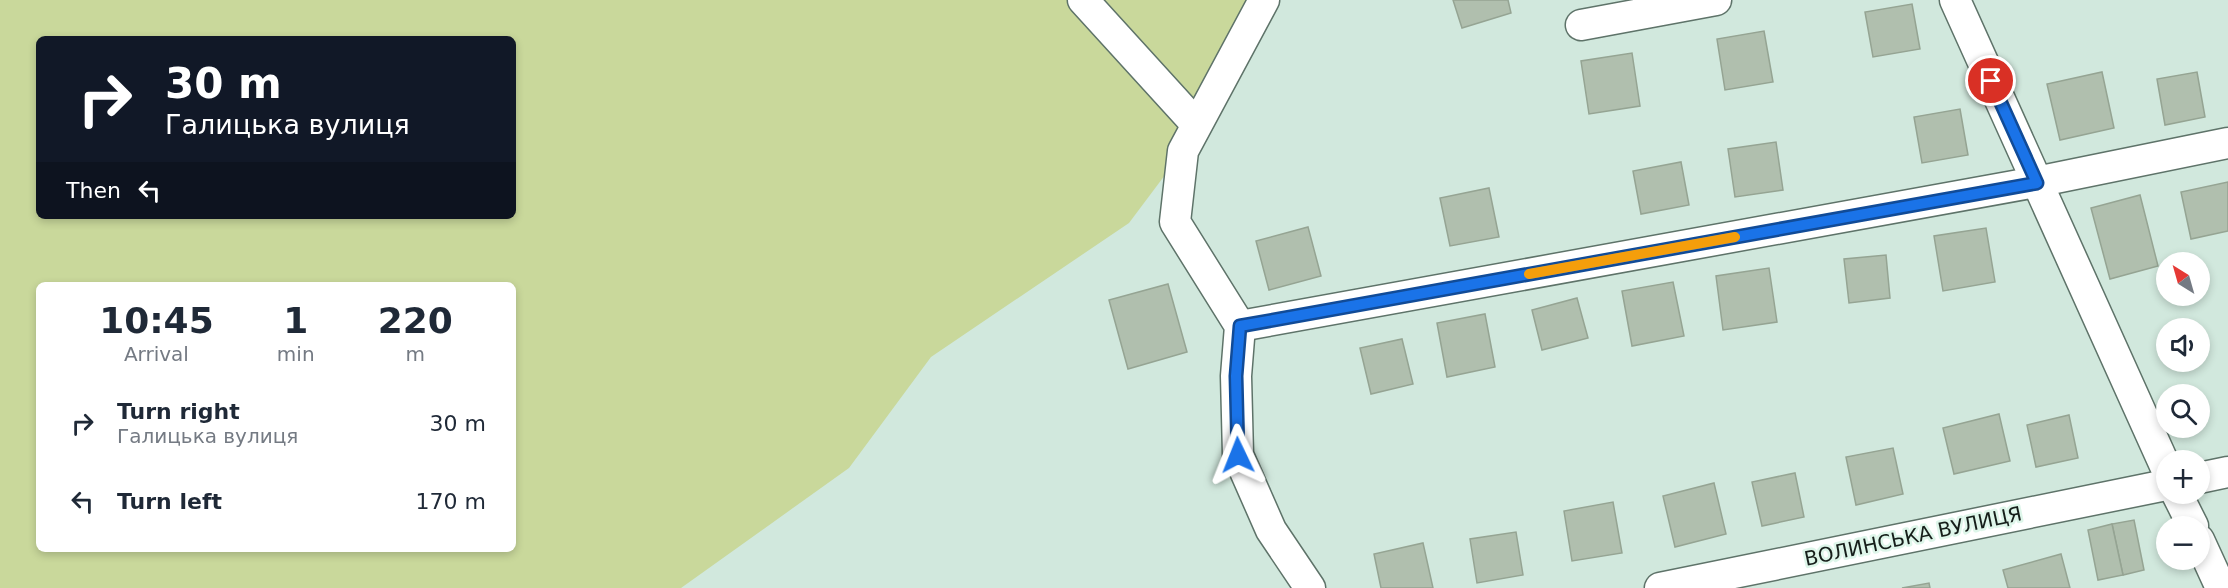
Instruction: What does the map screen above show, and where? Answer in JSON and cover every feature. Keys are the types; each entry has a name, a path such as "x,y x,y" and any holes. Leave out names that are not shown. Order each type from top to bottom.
{"street":[{"path":"1083,0 1196,124"},
{"path":"1264,0 1183,151 1175,222 1240,326 1236,376 1238,455 1271,530 1310,588"},
{"path":"1581,25 1716,0"},
{"path":"1955,0 2158,450"},
{"path":"1240,326 2037,183 2228,143"},
{"path":"2210,476 2228,472"},
{"name":"ВОЛИНСЬКА ВУЛИЦЯ","path":"1660,588 2156,487"},
{"path":"2210,564 2221,588"}],"green space":[{"path":"0,0 1264,0 1183,151 1129,223 931,357 849,468 681,588 0,588"}],"building":[{"path":"1453,0 1508,0 1511,13 1462,28"},
{"path":"1912,4 1920,49 1873,57 1865,12"},
{"path":"1764,31 1773,82 1725,90 1717,39"},
{"path":"1632,53 1640,106 1589,114 1581,61"},
{"path":"2102,72 2114,128 2060,140 2047,84"},
{"path":"2197,72 2205,117 2165,125 2157,79"},
{"path":"1960,109 1968,155 1922,163 1914,117"},
{"path":"1776,142 1783,190 1735,197 1728,149"},
{"path":"1681,162 1689,205 1641,214 1633,171"},
{"path":"2228,182 2228,231 2191,239 2181,192"},
{"path":"1489,188 1499,237 1450,246 1440,198"},
{"path":"2140,195 2156,258 2156,267 2110,279 2091,208"},
{"path":"1308,227 1321,276 1269,290 1256,241"},
{"path":"1986,228 1995,282 1943,291 1934,236"},
{"path":"1886,255 1890,298 1849,303 1844,259"},
{"path":"1769,268 1777,322 1723,330 1716,276"},
{"path":"1673,282 1684,336 1632,346 1622,291"},
{"path":"1168,284 1187,352 1128,369 1109,300"},
{"path":"1577,298 1588,338 1542,350 1532,310"},
{"path":"1485,314 1495,367 1447,377 1437,323"},
{"path":"1402,339 1413,384 1371,394 1360,348"},
{"path":"1999,414 2010,461 1954,474 1943,428"},
{"path":"2069,415 2078,458 2036,467 2027,425"},
{"path":"1893,448 1903,494 1856,505 1846,457"},
{"path":"1795,473 1804,517 1762,526 1752,482"},
{"path":"1714,483 1726,534 1675,547 1663,496"},
{"path":"1613,502 1622,553 1572,561 1564,511"},
{"path":"2134,520 2144,570 2123,575 2112,524"},
{"path":"2112,524 2123,575 2098,580 2088,530"},
{"path":"1516,532 1523,575 1477,583 1470,539"},
{"path":"1423,543 1433,588 1381,588 1374,554"},
{"path":"2061,554 2070,588 2008,588 2003,570"},
{"path":"1929,583 1930,588 1902,588"}],"slow traffic":[{"path":"1529,274 1735,237"}],"route":[{"path":"1238,455 1236,376 1240,326 2037,183 1991,81"}]}
